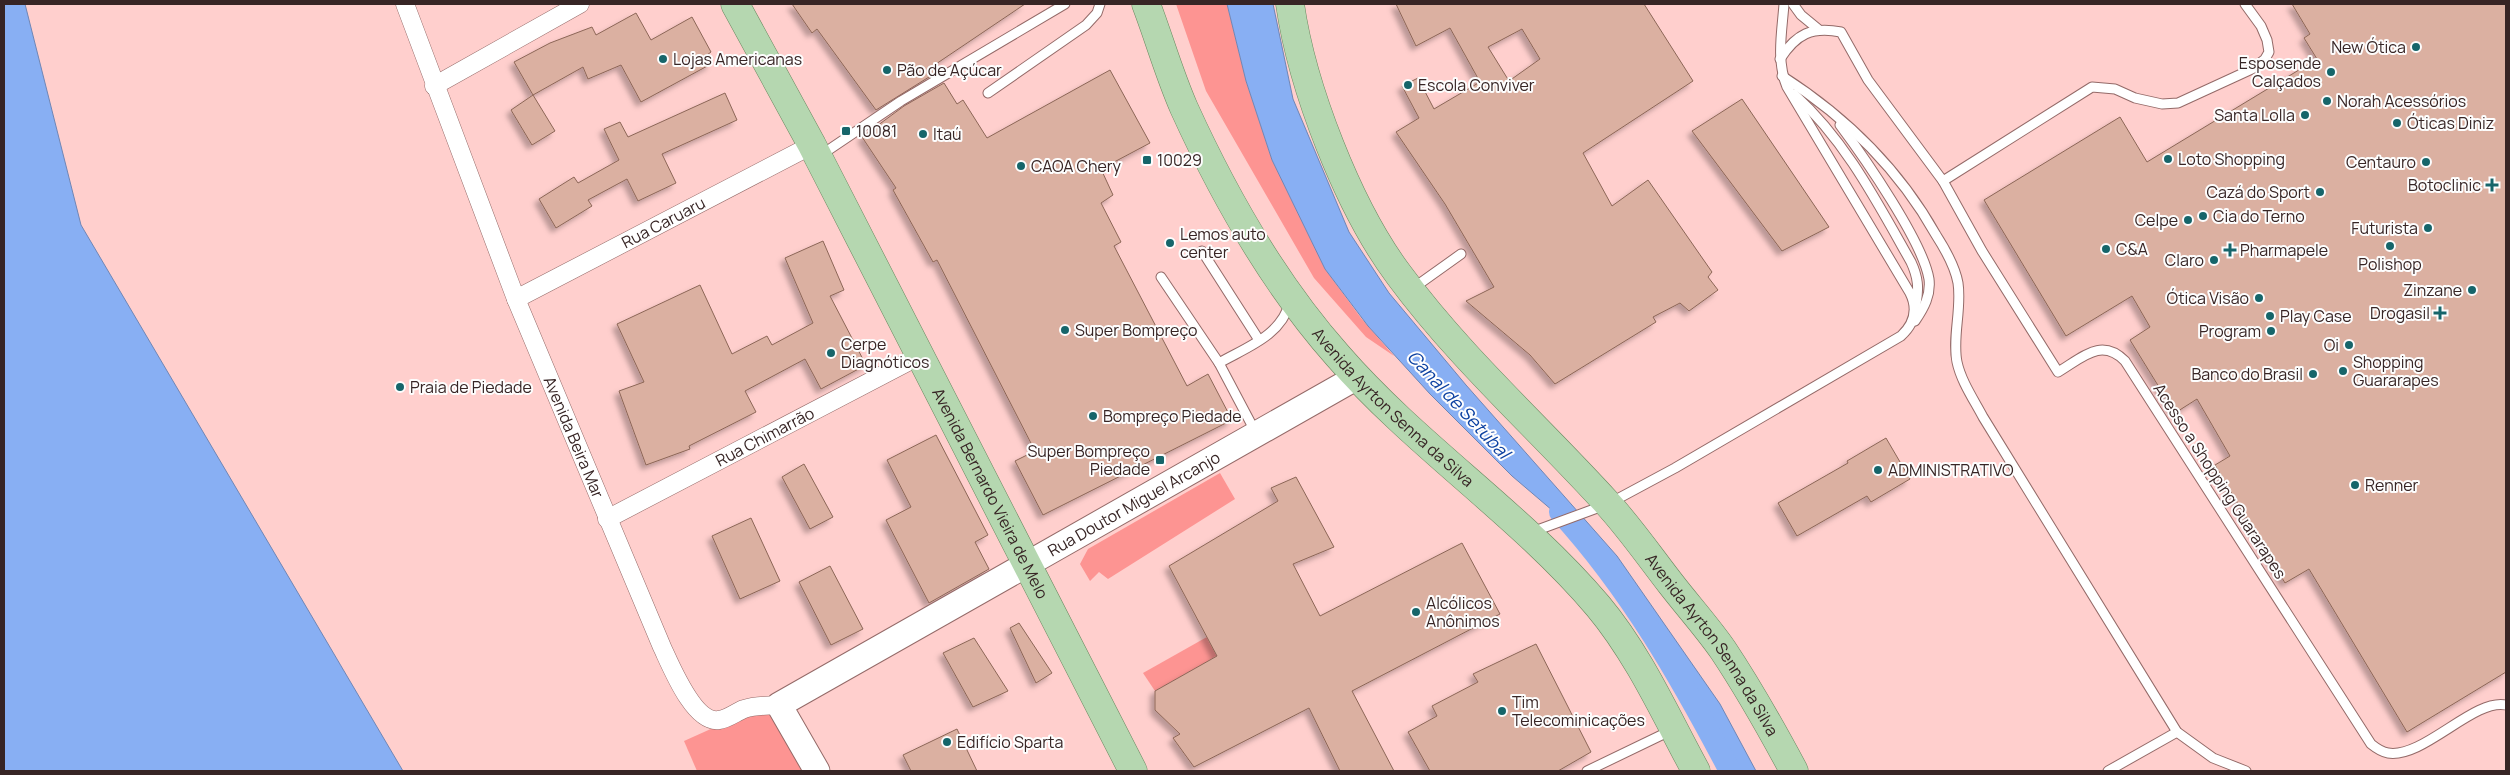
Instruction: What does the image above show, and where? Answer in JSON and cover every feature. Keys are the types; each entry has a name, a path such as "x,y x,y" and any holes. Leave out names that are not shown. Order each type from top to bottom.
{"main road":[{"name":"Avenida Bernardo Vieira de Melo","path":"735,4 815,151 921,354 1026,565 1133,771"},
{"name":"Avenida Ayrton Senna da Silva","path":"1146,4 1184,106 1228,195 1253,239 1292,297 1316,330 1357,377 1406,426 1537,530 1598,607 1628,649 1696,771"},
{"name":"Avenida Ayrton Senna da Silva","path":"1290,4 1307,79 1337,158 1366,224 1378,246 1410,290 1456,344 1608,504 1722,649 1765,716 1794,771"},
{"name":"Rua Doutor Miguel Arcanjo","path":"779,705 1357,377"},
{"path":"779,705 817,771"}],"street":[{"name":"Avenida Beira Mar","path":"405,4 434,86 516,299 662,647 694,707 710,720 720,720 744,709 779,705"},
{"path":"434,86 580,4"},
{"name":"Rua Caruaru","path":"516,299 815,151"},
{"name":"Rua Chimarrão","path":"607,519 921,354"}],"lane":[{"path":"815,151 1065,4"},
{"path":"988,93 1086,25 1097,13 1100,4"},
{"path":"1784,4 1780,59 1782,76 1916,306"},
{"path":"1793,4 1801,15 1818,29"},
{"path":"1943,181 2092,87 2115,89 2134,98 2162,104 2178,103 2252,69 2265,59 2269,52 2268,40 2246,4"},
{"path":"1780,59 1793,42 1806,33 1818,29"},
{"name":"Acesso a Shopping Guararapes","path":"1818,29 1841,32 1868,80 1943,181 1982,251 2058,372 2096,350 2107,348 2117,353 2125,361 2371,744 2388,754 2399,753 2417,746 2489,705 2506,705"},
{"path":"1782,76 1828,109 1880,156 1898,176 1921,208 1948,254 1958,282 1960,310 1956,345 1957,363 1965,384 1987,425 2178,732 2213,758 2246,771"},
{"path":"1787,87 1829,129 1854,163 1918,277 1919,288 1910,328"},
{"path":"1537,530 1608,504 1683,463 1901,336 1910,328 1928,297 1929,278 1921,255 1858,149 1828,109"},
{"path":"1202,251 1259,340"},
{"path":"1410,290 1461,254"},
{"path":"1161,277 1219,363 1257,434"},
{"path":"1219,363 1273,332 1282,322 1292,297"},
{"path":"1587,771 1674,729"},
{"path":"2108,771 2178,732"}],"shaded area":[{"path":"1176,4 1227,4 1246,81 1272,160 1325,269 1361,318 1394,356 1366,337 1314,278 1206,91"},
{"path":"1220,473 1235,499 1108,579 1099,572 1090,581 1080,564 1088,549"},
{"path":"1214,633 1225,652 1155,691 1143,673"},
{"path":"753,710 767,713 780,720 807,771 697,771 684,741"}],"water":[{"path":"4,4 25,4 81,225 403,771 4,771"},
{"path":"1227,4 1273,4 1293,99 1349,232 1389,293 1466,385 1617,556 1720,704 1756,771 1730,771 1686,686 1619,584 1580,534 1512,476 1430,394 1368,326 1325,269 1272,160 1246,81"}],"building":[{"name":"Pão de Açúcar","path":"792,4 1025,4 933,66 937,72 876,110 817,29 812,33"},
{"path":"1396,4 1644,4 1693,81 1583,153 1612,206 1648,180 1712,272 1708,277 1718,290 1689,311 1680,303 1653,317 1656,322 1555,384 1530,355 1466,301 1494,287 1445,204 1396,132 1419,118 1402,86 1418,78 1434,109 1480,82 1450,28 1416,46","holes":["1522,29 1540,59 1509,81 1488,47"]},
{"name":"Shopping Guararapes","path":"2292,4 2506,4 2506,672 2407,732 2309,569 2285,583 2215,465 2230,456 2197,399 2175,413 2130,340 2150,327 2132,296 2066,336 1984,200 2120,117 2147,162 2317,59 2304,38 2310,34"},
{"path":"636,13 651,40 692,17 711,52 707,55 711,64 641,102 621,65 588,79 583,67 533,95 514,62 550,43 592,27 596,35"},
{"name":"Super Bompreço","path":"1110,70 1150,143 1101,169 1113,195 1101,203 1121,242 1114,246 1187,386 1208,374 1232,420 1043,515 1015,461 1035,451 937,260 933,262 893,190 896,188 862,137 904,106 944,83 957,104 963,100 987,138"},
{"path":"725,93 737,120 662,154 676,183 638,201 627,179 588,200 592,206 556,228 539,199 574,177 578,183 619,160 604,129 620,122 628,137"},
{"path":"533,95 555,131 532,145 511,110"},
{"path":"1742,99 1829,227 1782,251 1692,131"},
{"path":"823,241 844,290 830,296 866,365 821,389 805,359 745,391 756,412 689,446 690,449 646,465 619,391 644,382 617,324 700,285 732,354 767,336 772,345 813,323 785,258"},
{"path":"936,435 988,535 975,542 989,569 929,603 886,520 911,507 887,460"},
{"path":"1886,438 1910,479 1871,502 1867,496 1797,536 1778,503 1848,463 1847,461"},
{"path":"804,464 833,517 810,529 782,477"},
{"path":"1296,477 1334,547 1293,564 1320,616 1462,543 1500,614 1352,691 1394,771 1340,771 1309,708 1194,767 1173,738 1180,734 1155,710 1155,691 1217,656 1169,566 1278,501 1271,488"},
{"path":"751,518 780,581 740,599 712,536"},
{"path":"830,566 863,629 831,645 799,582"},
{"path":"1019,623 1052,673 1036,683 1010,628"},
{"path":"974,638 1008,691 973,707 943,653"},
{"name":"Tim Telecominicações","path":"1536,644 1591,752 1558,771 1430,771 1408,732 1437,716 1432,706 1478,682 1473,674"},
{"name":"Edifício Sparta","path":"957,729 977,771 911,771 903,755"}],"waterway":[{"name":"Canal de Setúbal","path":"1560,512 1610,572 1632,604 1693,702 1730,771"}],"place":[{"name":"New Ótica","path":"2416,47"},
{"name":"Lojas Americanas","path":"663,59"},
{"name":"Pão de Açúcar","path":"887,70"},
{"name":"Esposende Calçados","path":"2331,72"},
{"name":"Escola Conviver","path":"1408,85"},
{"name":"Norah Acessórios","path":"2327,101"},
{"name":"Santa Lolla","path":"2305,115"},
{"name":"Óticas Diniz","path":"2397,123"},
{"name":"10081","path":"846,131"},
{"name":"Itaú","path":"923,134"},
{"name":"Loto Shopping","path":"2168,159"},
{"name":"10029","path":"1147,160"},
{"name":"Centauro","path":"2426,162"},
{"name":"CAOA Chery","path":"1021,166"},
{"name":"Botoclinic","path":"2492,185"},
{"name":"Cazá do Sport","path":"2320,192"},
{"name":"Cia do Terno","path":"2203,216"},
{"name":"Celpe","path":"2188,220"},
{"name":"Futurista","path":"2428,228"},
{"name":"Lemos auto center","path":"1170,243"},
{"name":"Polishop","path":"2390,246"},
{"name":"C&A","path":"2106,249"},
{"name":"Pharmapele","path":"2230,250"},
{"name":"Claro","path":"2214,260"},
{"name":"Zinzane","path":"2472,290"},
{"name":"Ótica Visão","path":"2259,298"},
{"name":"Drogasil","path":"2440,313"},
{"name":"Play Case","path":"2270,316"},
{"name":"Super Bompreço","path":"1065,330"},
{"name":"Program","path":"2271,331"},
{"name":"Oi","path":"2349,345"},
{"name":"Cerpe Diagnóticos","path":"831,353"},
{"name":"Shopping Guararapes","path":"2343,371"},
{"name":"Banco do Brasil","path":"2313,374"},
{"name":"Praia de Piedade","path":"400,387"},
{"name":"Bompreço Piedade","path":"1093,416"},
{"name":"Super Bompreço Piedade","path":"1160,460"},
{"name":"ADMINISTRATIVO","path":"1878,470"},
{"name":"Renner","path":"2355,485"},
{"name":"Alcólicos Anônimos","path":"1416,612"},
{"name":"Tim Telecominicações","path":"1502,711"},
{"name":"Edifício Sparta","path":"947,742"}]}
